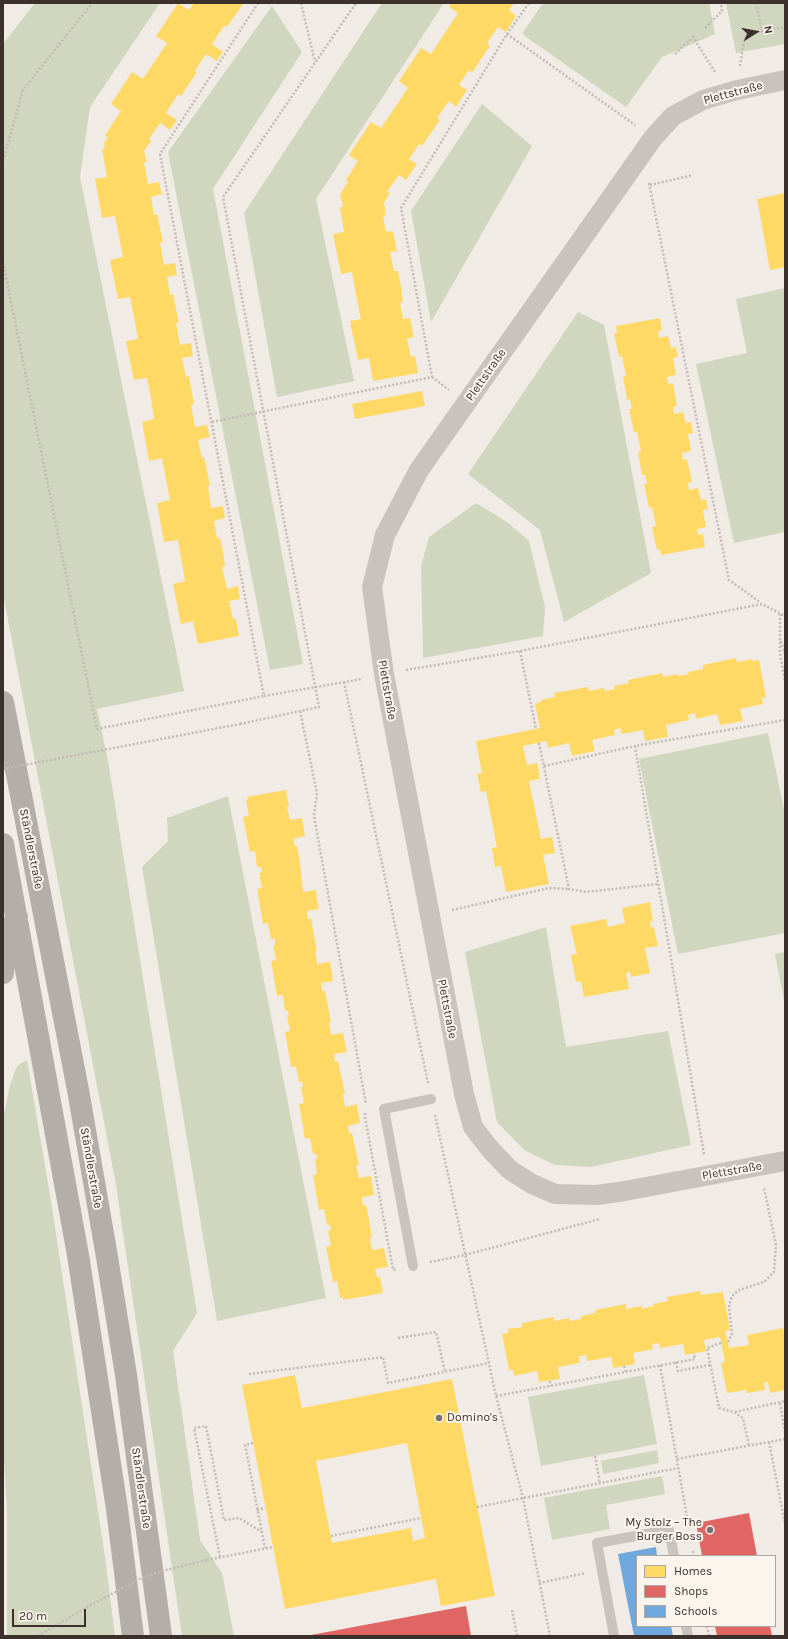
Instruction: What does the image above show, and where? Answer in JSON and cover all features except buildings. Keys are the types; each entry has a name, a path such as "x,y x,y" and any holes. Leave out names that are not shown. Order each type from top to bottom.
{"highway":[{"name":"Ständlerstraße","path":"3,702 78,1090 106,1251 129,1397 161,1636"},
{"path":"3,844 79,1262 116,1501 133,1636"},
{"path":"3,973 6,939 17,917"}],"street":[{"name":"Plettstraße","path":"785,80 703,100 673,116 648,145 419,470 385,534 372,587 384,674 429,915 464,1094 473,1127 490,1149 510,1170 532,1184 555,1194 597,1194 625,1191 785,1161"}],"lane":[{"path":"413,1266 384,1109 432,1099"},
{"path":"614,1636 597,1543 669,1530 674,1555"}],"path":[{"path":"3,161 23,90 92,3"},
{"path":"258,3 160,154 264,696"},
{"path":"301,3 315,62"},
{"path":"3,769 240,724 319,707 223,197 356,3"},
{"path":"212,422 432,377 401,208 507,34 529,3"},
{"path":"705,28 722,11 721,3"},
{"path":"756,3 762,31"},
{"path":"732,92 745,35 785,27"},
{"path":"507,34 648,145 650,186 729,580 762,604 785,616"},
{"path":"675,54 692,37 732,92"},
{"path":"650,186 693,175"},
{"path":"3,262 97,729 264,696 520,651 762,604"},
{"path":"780,614 780,653 785,682"},
{"path":"780,638 785,654"},
{"path":"520,651 536,729"},
{"path":"344,682 465,1255 496,1396 523,1498 550,1636"},
{"path":"300,711 317,793 314,816 367,1101 365,1117 393,1270 465,1255 602,1219"},
{"path":"544,766 635,746 785,720"},
{"path":"539,743 569,888"},
{"path":"635,746 708,1175"},
{"path":"429,915 549,888 569,888 586,892 658,884"},
{"path":"728,1342 732,1334 729,1306 732,1296 739,1290 764,1282 774,1272 776,1245 759,1166"},
{"path":"756,1190 764,1189"},
{"path":"398,1338 436,1332 445,1372"},
{"path":"721,1343 707,1348 719,1408 734,1412 743,1418 749,1446"},
{"path":"496,1396 696,1359 694,1354"},
{"path":"249,1374 383,1357 388,1383 489,1363"},
{"path":"676,1362 678,1371 710,1364"},
{"path":"660,1365 690,1532"},
{"path":"624,1366 626,1372"},
{"path":"550,1381 551,1386"},
{"path":"734,1412 785,1401"},
{"path":"780,1402 785,1432"},
{"path":"220,1557 194,1428 206,1426 224,1520 239,1518 262,1532"},
{"path":"677,1459 785,1439"},
{"path":"768,1442 785,1524"},
{"path":"253,1443 245,1445 265,1548"},
{"path":"595,1456 600,1483"},
{"path":"478,1507 678,1468"},
{"path":"257,1510 266,1508"},
{"path":"331,1536 421,1518"},
{"path":"38,1636 96,1602 144,1577 207,1560 273,1547"},
{"path":"692,1548 694,1555"},
{"path":"539,1583 602,1570"},
{"path":"512,1610 517,1636"}],"green space":[{"path":"35,3 160,3 90,107 80,177 184,691 97,709 108,761 197,1313 173,1351 200,1540 222,1573 234,1636 182,1636 116,1185 3,594 3,44"},
{"path":"382,3 444,3 316,199 354,381 277,397 244,213"},
{"path":"543,3 709,3 715,34 662,57 626,107 522,34"},
{"path":"726,3 785,3 785,44 736,53"},
{"path":"272,6 302,52 213,189 303,664 270,670 168,152"},
{"path":"482,104 532,146 431,322 411,211"},
{"path":"785,288 785,532 734,543 696,364 747,353 736,299"},
{"path":"578,312 604,325 651,573 564,622 540,530 468,474"},
{"path":"476,503 507,522 529,541 545,607 543,636 423,658 421,566 429,537"},
{"path":"768,733 785,814 785,933 678,954 639,759"},
{"path":"228,796 326,1298 217,1321 142,867 168,841 167,818"},
{"path":"546,927 566,1047 668,1031 691,1145 591,1167 555,1165 524,1150 497,1122 465,952"},
{"path":"785,952 785,1006 775,954"},
{"path":"27,1060 51,1201 105,1557 115,1636 7,1636 7,1513 3,1438 3,1118 10,1085 17,1066"},
{"path":"644,1375 657,1444 541,1466 528,1397"},
{"path":"657,1450 659,1463 603,1474 601,1461"},
{"path":"662,1476 665,1494 606,1505 610,1529 552,1540 544,1498"}],"place":[{"name":"Domino's","path":"439,1418"},
{"name":"My Stolz – The Burger Boss","path":"710,1530"}]}
